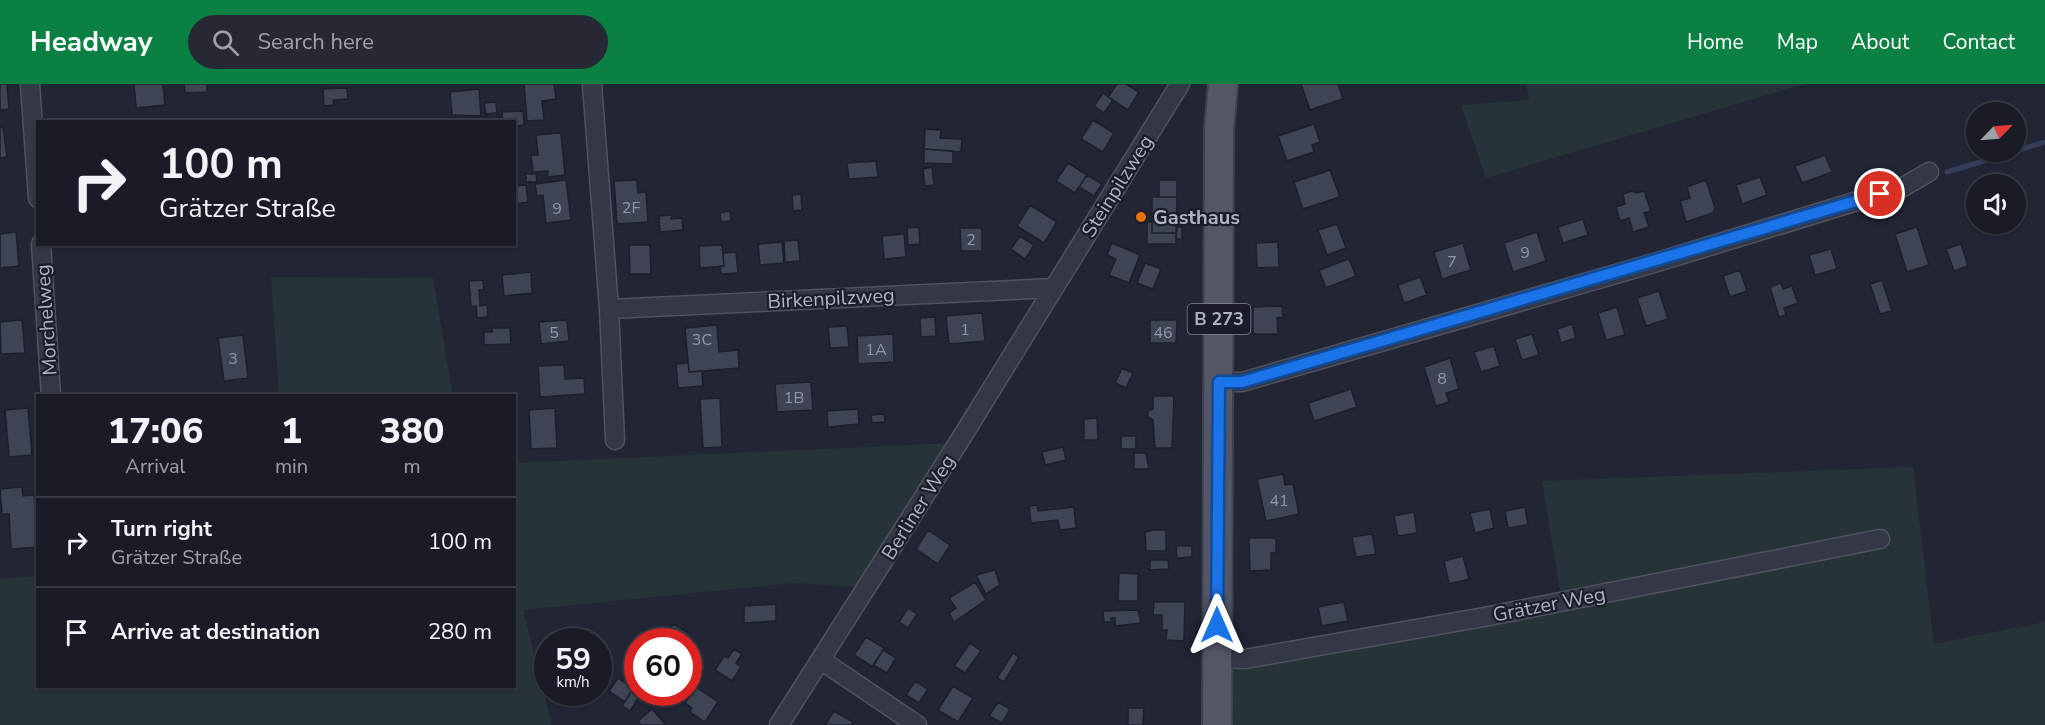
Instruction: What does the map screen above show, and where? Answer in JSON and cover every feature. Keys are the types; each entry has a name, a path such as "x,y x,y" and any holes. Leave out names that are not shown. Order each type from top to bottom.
{"main road":[{"name":"B 273","path":"1217,725 1219,130 1223,84"}],"street":[{"path":"30,84 36,170"},
{"path":"592,84 609,309 615,440"},
{"name":"Steinpilzweg","path":"1054,288 1179,84"},
{"path":"1219,382 1242,382 1654,263 1903,187 1929,172"},
{"name":"Morchelweg","path":"41,246 51,394"},
{"name":"Birkenpilzweg","path":"609,309 1054,288"},
{"name":"Berliner Weg","path":"779,725 1054,288"},
{"name":"Grätzer Weg","path":"1217,658 1245,659 1484,617 1880,539"},
{"path":"821,660 917,725"}],"shaded area":[{"path":"1526,84 1805,84 1486,178 1461,105 1529,100"},
{"path":"271,277 433,278 453,394 279,394"},
{"path":"952,443 860,587 794,583 523,610 534,654 534,706 547,706 552,725 0,725 0,579 36,576 36,688 516,688 516,463"},
{"path":"1913,467 1934,644 2045,622 2045,725 1222,725 1222,669 1563,609 1542,481"}],"building":[{"path":"0,84 7,84 9,109 0,110"},
{"path":"134,84 163,84 165,105 136,108"},
{"path":"184,84 207,84 207,92 185,93"},
{"path":"524,84 554,84 556,99 542,101 544,120 527,121"},
{"path":"1117,84 1126,84 1139,92 1128,110 1108,97"},
{"path":"1301,84 1338,84 1343,99 1310,110"},
{"path":"347,88 348,99 333,100 334,105 324,106 323,89"},
{"path":"479,89 481,116 452,115 450,92"},
{"path":"1103,93 1113,100 1104,113 1094,106"},
{"path":"496,102 497,113 486,114 484,103"},
{"path":"523,111 524,125 516,126 516,120 503,120 502,112"},
{"path":"1093,120 1114,133 1103,152 1081,139"},
{"path":"1314,124 1320,142 1312,145 1314,152 1287,161 1278,136"},
{"path":"0,127 3,127 7,157 0,158"},
{"path":"925,129 941,130 940,138 962,139 961,152 924,149"},
{"path":"561,133 565,175 548,177 548,171 533,172 531,155 538,155 536,135"},
{"path":"924,149 953,151 953,164 924,163"},
{"path":"1825,155 1832,172 1802,183 1795,166"},
{"path":"876,161 878,177 849,179 847,163"},
{"path":"1068,163 1087,175 1075,193 1056,181"},
{"path":"932,167 934,185 925,186 923,169"},
{"path":"1330,170 1340,197 1303,209 1294,182"},
{"path":"526,174 536,174 537,182 526,182"},
{"path":"1087,175 1102,184 1094,196 1079,187"},
{"path":"1760,177 1767,195 1742,204 1736,185"},
{"path":"566,180 571,220 546,223 543,195 537,196 535,184"},
{"path":"637,180 638,193 646,192 648,222 617,224 614,181"},
{"path":"1159,180 1177,180 1177,197 1159,197"},
{"path":"1706,180 1715,208 1713,213 1686,222 1680,201 1690,198 1687,187"},
{"path":"526,185 528,202 516,204 516,186"},
{"path":"1632,191 1637,193 1644,191 1651,211 1644,213 1649,227 1633,232 1629,218 1620,221 1616,207 1625,204 1623,194"},
{"path":"801,194 802,210 793,211 792,195"},
{"path":"1152,197 1177,197 1176,233 1152,233"},
{"path":"1030,205 1057,222 1044,243 1017,226"},
{"path":"730,211 731,221 721,222 720,213"},
{"path":"672,215 671,219 682,218 683,230 660,232 659,216"},
{"path":"1583,219 1588,235 1563,243 1558,227"},
{"path":"1147,222 1152,222 1152,233 1176,233 1176,244 1147,244"},
{"path":"1337,224 1346,248 1327,255 1318,230"},
{"path":"919,227 920,244 908,245 907,228"},
{"path":"1177,227 1182,227 1182,239 1176,239"},
{"path":"1917,227 1929,265 1907,272 1895,234"},
{"path":"960,228 982,228 982,251 961,251"},
{"path":"16,232 19,266 0,268 0,234"},
{"path":"1537,232 1546,261 1513,272 1504,243"},
{"path":"904,234 906,257 884,259 882,236"},
{"path":"1020,236 1034,245 1025,259 1011,249"},
{"path":"798,240 800,261 785,262 784,241"},
{"path":"782,242 784,263 760,265 758,244"},
{"path":"1278,242 1279,267 1257,268 1256,243"},
{"path":"1112,243 1140,255 1129,283 1109,275 1116,259 1107,255"},
{"path":"1463,243 1471,270 1442,279 1434,252"},
{"path":"1961,244 1968,266 1954,271 1946,249"},
{"path":"629,245 650,245 651,274 630,274"},
{"path":"722,245 724,266 700,268 699,246"},
{"path":"1831,249 1837,269 1815,275 1809,255"},
{"path":"736,252 738,273 721,274 720,266 724,266 723,253"},
{"path":"1349,259 1356,276 1326,288 1319,270"},
{"path":"1145,263 1161,269 1153,289 1137,283"},
{"path":"1740,270 1747,291 1730,297 1723,276"},
{"path":"531,272 532,293 504,296 502,275"},
{"path":"1420,277 1427,295 1404,303 1398,285"},
{"path":"483,280 484,290 479,290 480,306 487,305 488,317 477,318 476,306 471,307 469,281"},
{"path":"1882,280 1892,311 1880,314 1870,284"},
{"path":"1781,283 1783,289 1792,286 1798,303 1784,308 1786,315 1779,317 1770,287"},
{"path":"1659,291 1668,319 1646,326 1637,298"},
{"path":"1282,306 1283,317 1277,318 1278,334 1253,334 1253,307"},
{"path":"1617,307 1625,335 1606,340 1598,313"},
{"path":"982,313 985,341 949,344 946,316"},
{"path":"935,317 936,336 921,337 920,318"},
{"path":"22,320 25,353 1,354 0,322"},
{"path":"567,320 569,341 541,344 539,322"},
{"path":"1150,320 1177,320 1176,343 1150,343"},
{"path":"1572,324 1576,338 1561,343 1557,329"},
{"path":"717,325 719,352 738,350 739,368 689,372 685,328"},
{"path":"847,326 849,347 830,348 828,327"},
{"path":"492,328 510,328 511,344 484,345 484,332 492,332"},
{"path":"893,334 894,362 858,364 857,336"},
{"path":"1532,334 1539,355 1522,360 1515,339"},
{"path":"243,335 248,378 224,381 218,338"},
{"path":"1494,346 1500,366 1481,372 1474,352"},
{"path":"1450,358 1459,389 1446,393 1449,402 1436,406 1424,367"},
{"path":"688,363 689,372 702,371 703,386 678,388 676,364"},
{"path":"564,365 565,379 584,378 585,394 540,397 538,366"},
{"path":"1122,368 1133,373 1126,388 1115,383"},
{"path":"811,382 813,410 777,412 775,384"},
{"path":"1351,389 1357,407 1314,421 1308,403"},
{"path":"1153,396 1174,396 1172,448 1155,448 1153,420 1148,417 1148,411 1153,409"},
{"path":"720,398 722,447 703,448 700,399"},
{"path":"28,408 32,455 9,457 5,410"},
{"path":"555,408 557,448 531,449 529,410"},
{"path":"858,409 859,424 828,427 827,411"},
{"path":"884,414 885,422 872,423 871,415"},
{"path":"1097,418 1098,440 1084,440 1084,419"},
{"path":"1121,436 1136,436 1136,449 1121,449"},
{"path":"1063,447 1066,460 1045,465 1042,452"},
{"path":"1134,453 1146,453 1149,469 1134,469"},
{"path":"1283,474 1285,485 1293,484 1299,514 1266,521 1257,479"},
{"path":"22,487 23,496 34,495 36,547 11,549 9,514 2,514 0,489"},
{"path":"1037,505 1038,511 1074,507 1076,528 1060,530 1058,520 1031,523 1029,506"},
{"path":"1525,507 1528,525 1508,528 1505,511"},
{"path":"1490,509 1494,528 1475,533 1470,513"},
{"path":"1414,512 1417,533 1398,536 1394,516"},
{"path":"928,530 950,545 938,564 916,549"},
{"path":"1166,530 1166,551 1146,551 1145,532"},
{"path":"1372,534 1376,554 1356,557 1352,537"},
{"path":"1249,538 1276,538 1276,553 1271,553 1271,570 1250,571"},
{"path":"1176,546 1192,546 1192,557 1177,558"},
{"path":"1463,556 1469,579 1449,584 1444,561"},
{"path":"1150,560 1168,560 1169,569 1150,570"},
{"path":"995,570 1000,585 986,594 976,575"},
{"path":"1119,573 1138,574 1138,601 1118,601"},
{"path":"975,582 986,600 954,622 949,613 956,608 949,598"},
{"path":"1154,602 1185,602 1184,641 1166,640 1167,630 1162,630 1162,615 1153,615"},
{"path":"1344,602 1348,621 1322,626 1318,607"},
{"path":"776,604 776,621 744,623 744,606"},
{"path":"908,608 917,614 908,628 899,622"},
{"path":"1138,610 1141,623 1115,626 1115,618 1111,618 1111,622 1104,622 1103,611"},
{"path":"866,637 884,648 873,667 854,655"},
{"path":"970,643 981,651 965,673 954,666"},
{"path":"734,649 742,654 736,663 741,667 732,681 715,670 724,656 728,658"},
{"path":"883,650 896,658 887,673 873,665"},
{"path":"1013,653 1019,657 1004,682 997,678"},
{"path":"618,678 624,682 624,701 612,693 612,687"},
{"path":"915,681 928,689 919,703 906,695"},
{"path":"953,686 973,698 958,722 938,710"},
{"path":"702,691 718,702 705,722 690,712 692,708 689,706 702,706"},
{"path":"998,702 1010,709 1002,723 989,716"},
{"path":"624,703 624,706 633,706 630,711 622,706"},
{"path":"1128,708 1144,708 1143,725 1128,725"},
{"path":"652,709 666,725 641,725 638,721"},
{"path":"834,711 853,722 851,725 825,725"}],"waterway":[{"path":"2026,148 2045,142"},
{"path":"1947,172 1980,162"}],"place":[{"name":"Gasthaus","path":"1141,217"}],"route":[{"path":"1217,625 1219,382 1242,382 1654,263 1880,194"}]}
